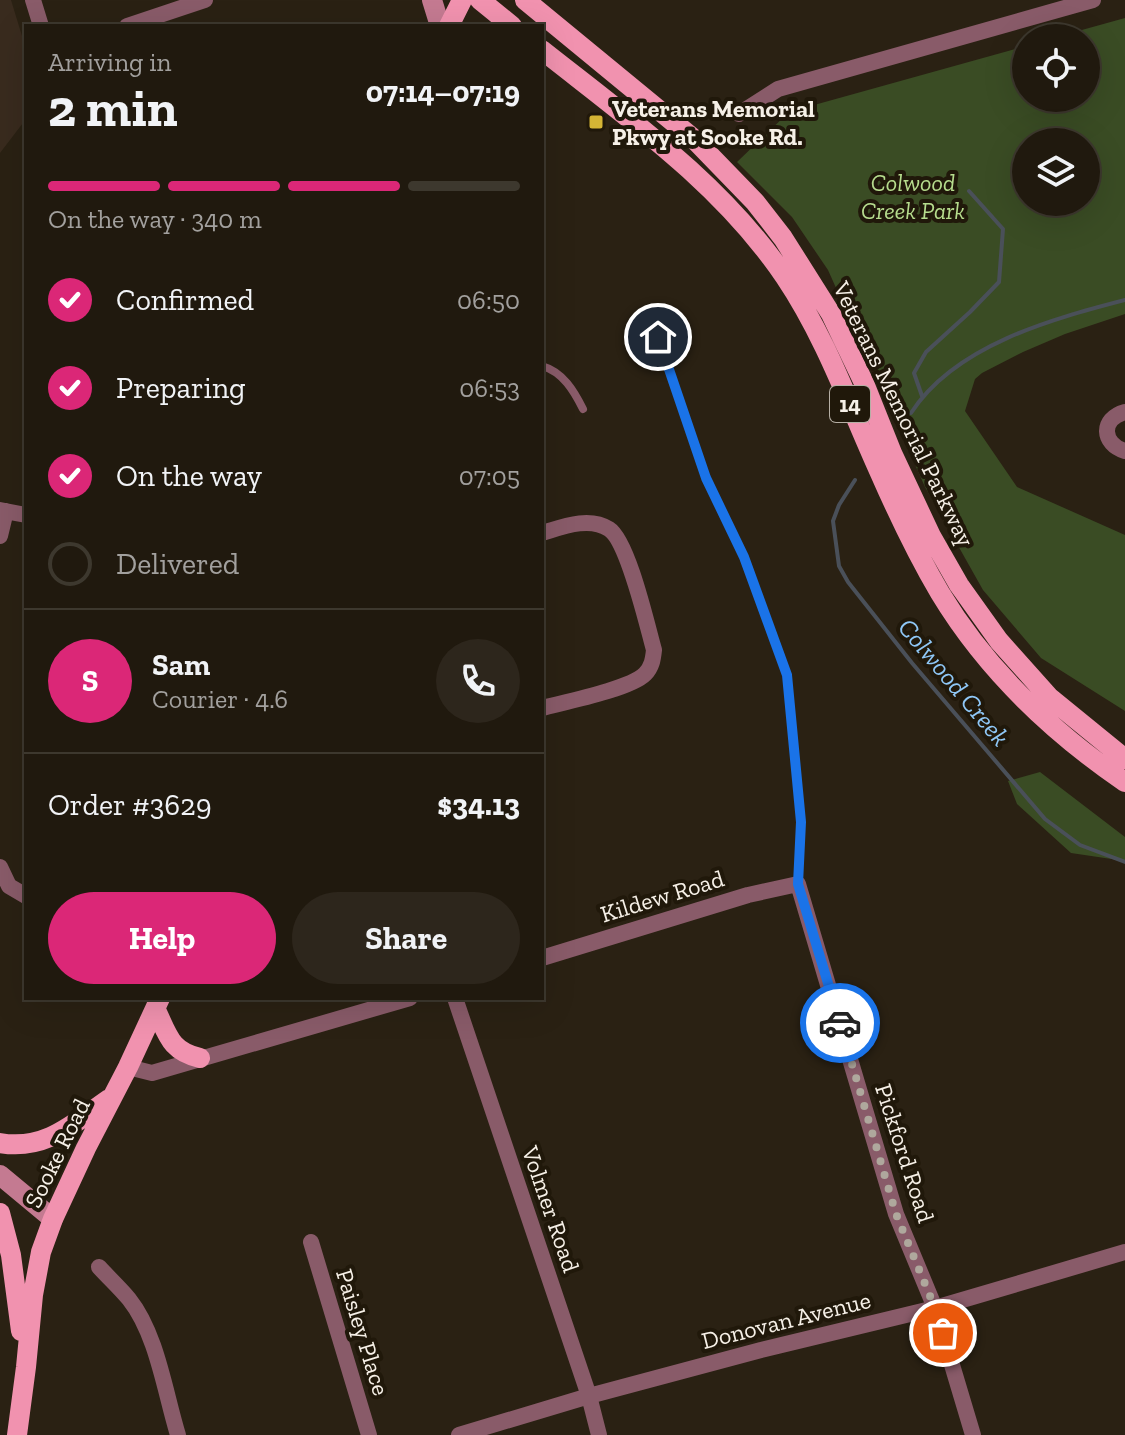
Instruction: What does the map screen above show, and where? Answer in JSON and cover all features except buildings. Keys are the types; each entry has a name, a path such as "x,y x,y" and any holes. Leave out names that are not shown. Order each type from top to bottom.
{"main road":[{"path":"432,0 439,24"},
{"path":"450,24 462,0"},
{"path":"480,0 510,24"},
{"name":"Veterans Memorial Parkway","path":"525,0 694,139 755,202 783,238 831,314 931,536 959,585 1042,704 1056,731 1125,782"},
{"path":"540,0 567,34"},
{"name":"Veterans Memorial Parkway","path":"544,52 623,113 699,179 760,244 803,306 823,342 915,548 941,595 975,644 1011,686 1125,759"},
{"path":"158,1004 175,1047 182,1053 200,1058"},
{"name":"Sooke Road","path":"17,1435 41,1252 86,1148 158,1004"},
{"path":"0,1143 29,1144 47,1140 113,1096"},
{"path":"0,1175 53,1219"},
{"path":"0,1213 11,1255 26,1367"}],"street":[{"path":"33,0 40,24"},
{"path":"133,24 205,0"},
{"path":"739,114 778,89 1093,0"},
{"path":"1125,412 1113,418 1107,434 1116,448 1125,451"},
{"path":"0,536 3,510 24,515"},
{"path":"544,532 578,523 609,529 622,545 654,650 651,666 644,676 627,685 544,707"},
{"path":"0,867 9,886 24,895"},
{"name":"Kildew Road","path":"544,957 748,895 798,884"},
{"name":"Pickford Road","path":"798,884 896,1214 935,1308 973,1435"},
{"path":"128,1067 152,1073 403,1000"},
{"name":"Volmer Road","path":"456,1000 589,1396 599,1435"},
{"name":"Paisley Place","path":"311,1242 369,1435"},
{"name":"Donovan Avenue","path":"459,1435 761,1350 935,1308 1125,1252"},
{"path":"99,1267 131,1300 146,1328 178,1435"}],"lane":[{"path":"658,337 706,478 744,557 787,675 801,822 798,884"},
{"path":"544,366 562,376 583,409"}],"shaded area":[{"path":"0,0 11,0 24,42 24,122 0,153"}],"green space":[{"name":"Colwood Creek Park","path":"1125,18 1125,314 1065,334 982,373 975,379 965,411 1017,487 1125,535 1125,711 1041,658 983,590 925,487 828,270 792,217 737,162 789,112 1012,50 1012,112 1100,112 1100,25"},
{"path":"1040,772 1125,837 1125,861 1071,853 1017,804 1008,781"}],"waterway":[{"path":"922,396 914,373 926,352 999,282 1003,229 969,191"},
{"name":"Colwood Creek","path":"911,413 930,389 979,352 1037,326 1125,300"},
{"name":"Colwood Creek","path":"855,480 833,521 839,566 848,582 912,663 1045,819 1080,845 1125,862"}],"way so far":[{"path":"840,1023 896,1214 943,1333"}],"place":[{"name":"Veterans Memorial Pkwy at Sooke Rd.","path":"596,122"}],"route":[{"path":"658,337 706,478 744,557 787,675 801,822 798,884 840,1023"}]}
